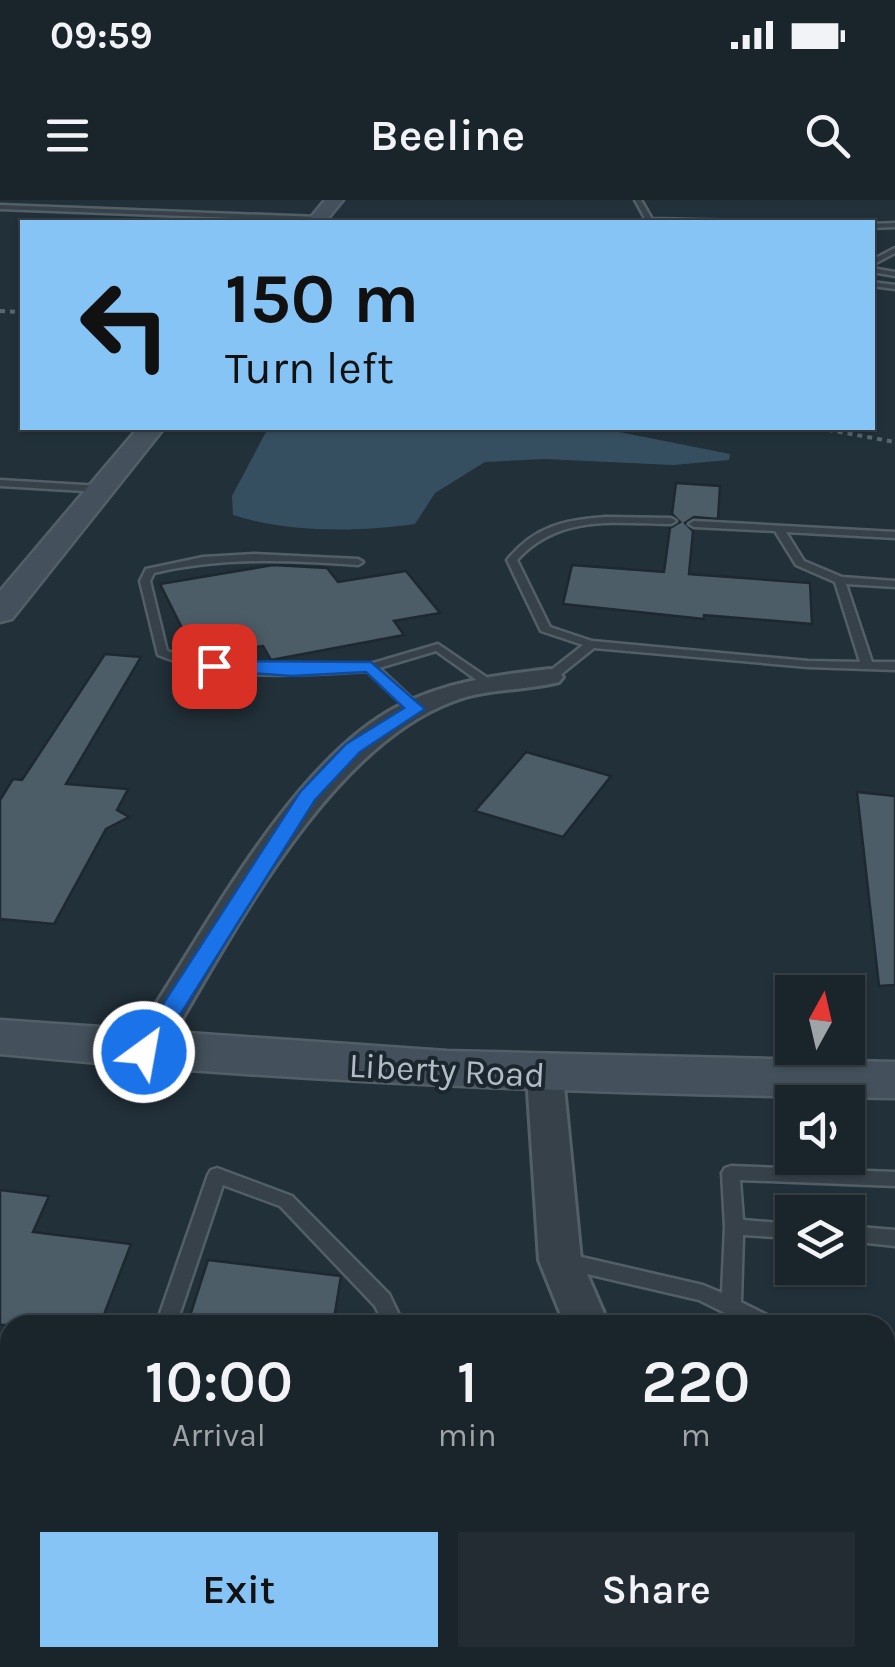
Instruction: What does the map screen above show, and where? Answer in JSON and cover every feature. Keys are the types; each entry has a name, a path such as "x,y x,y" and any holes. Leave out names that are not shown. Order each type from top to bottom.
{"street":[{"path":"319,220 334,200"},
{"path":"0,612 149,430"},
{"path":"144,1052 307,797 353,748 416,709 489,683 550,678"},
{"name":"Liberty Road","path":"0,1037 144,1052 545,1076 895,1080"},
{"path":"545,1076 560,1260 583,1315"}],"lane":[{"path":"0,207 295,220"},
{"path":"0,483 101,489"},
{"path":"671,521 580,521 552,526 520,548 512,560 546,629 591,644 895,666"},
{"path":"694,524 895,536"},
{"path":"778,528 800,563 840,580 895,584"},
{"path":"358,562 201,557 150,570 145,581 162,652 179,661 292,670 371,667 438,647 489,683"},
{"path":"840,580 866,665"},
{"path":"550,678 591,644"},
{"path":"371,667 416,709"},
{"path":"731,1306 731,1173 895,1179"},
{"path":"169,1315 217,1175 286,1201 382,1300 389,1315"},
{"path":"734,1227 775,1230"},
{"path":"865,1235 895,1238"},
{"path":"560,1260 702,1293 749,1315"}],"water":[{"path":"267,430 609,430 730,454 729,460 673,465 545,459 485,462 435,493 415,524 370,528 323,529 255,521 233,515 232,496"}],"building":[{"path":"676,483 720,486 718,519 694,517 685,523 693,531 689,574 810,583 812,624 704,615 704,619 563,604 572,565 664,572 670,528 680,522 672,514"},
{"path":"273,565 327,568 338,582 406,571 440,613 394,621 404,635 271,660 263,646 196,656 160,584"},
{"path":"105,654 141,657 66,784 128,789 117,810 129,817 106,829 54,924 0,919 0,800 13,779 22,780"},
{"path":"526,752 611,776 563,837 475,811"},
{"path":"857,792 895,796 895,985 879,986"},
{"path":"0,1190 49,1196 33,1232 131,1244 104,1315 0,1315"},
{"path":"208,1260 341,1276 335,1315 190,1315"}],"railway":[{"path":"0,311 20,312"},
{"path":"829,430 895,442"}],"route":[{"path":"144,1052 307,797 353,748 416,709 371,667 292,670 214,666"}]}
